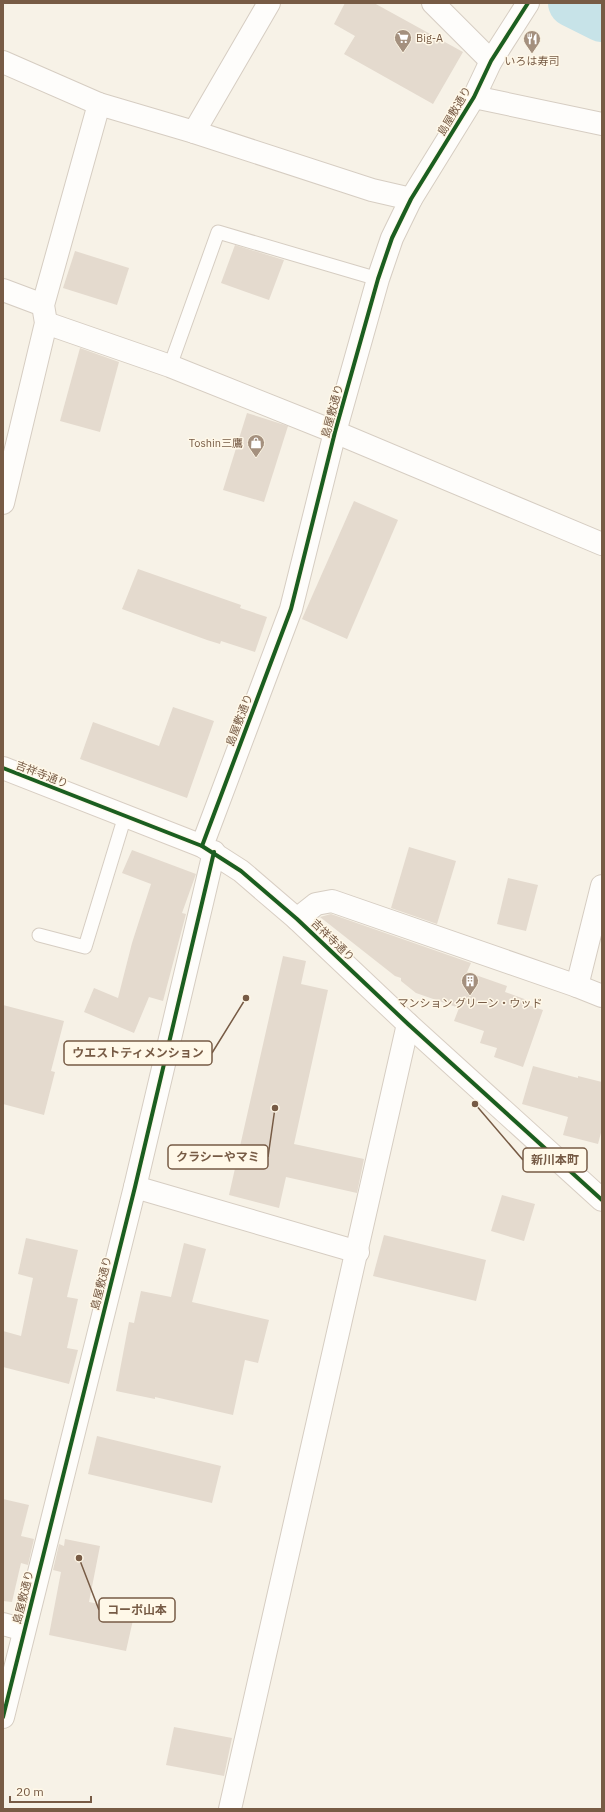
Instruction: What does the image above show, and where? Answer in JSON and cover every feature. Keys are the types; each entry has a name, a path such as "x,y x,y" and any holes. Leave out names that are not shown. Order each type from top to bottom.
{"street":[{"path":"194,132 269,3"},
{"path":"433,3 491,61"},
{"name":"島屋敷通り","path":"3,1718 135,1187 208,849 291,610 335,432 378,279 392,238 411,199 474,97 491,61 523,12"},
{"path":"3,62 99,104 194,132 372,190 411,199"},
{"path":"474,97 602,124"},
{"path":"3,503 44,314 99,104"},
{"path":"3,290 44,314 335,432 602,544"},
{"name":"吉祥寺通り","path":"3,768 208,849 259,885 408,1024 602,1200"},
{"path":"577,986 602,886"},
{"path":"297,919 316,904 332,901 602,996"},
{"path":"230,1809 358,1252 408,1024"},
{"path":"135,1187 358,1252"},
{"path":"3,1624 24,1630"}],"lane":[{"path":"170,366 218,232 378,279"},
{"path":"39,935 85,947 125,816"}],"building":[{"name":"Big-A","path":"345,3 374,3 463,52 433,104 344,54 355,36 334,24"},
{"path":"235,245 284,260 269,300 221,283"},
{"path":"75,251 129,268 117,305 63,288"},
{"path":"80,348 119,362 100,432 60,421"},
{"path":"247,413 288,426 264,502 223,490"},
{"path":"354,501 398,520 347,639 302,619"},
{"path":"138,569 241,605 240,608 267,617 255,652 221,641 220,644 207,640 122,609"},
{"path":"173,707 214,721 187,798 80,759 93,722 159,746"},
{"path":"409,847 456,861 437,924 391,908"},
{"path":"132,850 196,874 182,913 186,914 163,1001 149,997 134,1033 84,1012 94,988 118,998 132,943 151,884 122,873"},
{"path":"508,878 538,885 526,931 497,924"},
{"name":"マンション グリーン・ウッド","path":"331,914 471,963 467,972 507,986 505,992 527,1000 525,1004 543,1010 523,1067 494,1057 497,1048 480,1043 484,1031 454,1021 459,1008 416,993 401,981 401,978 395,976 320,917"},
{"path":"283,956 306,961 301,984 328,990 294,1144 364,1159 357,1193 286,1177 279,1208 229,1195"},
{"path":"3,1005 64,1021 51,1071 55,1072 44,1115 3,1104"},
{"path":"533,1066 578,1078 578,1076 602,1082 602,1129 598,1144 563,1135 568,1117 522,1104"},
{"path":"502,1195 535,1204 524,1241 491,1231"},
{"path":"384,1235 486,1260 476,1301 373,1276"},
{"path":"26,1238 78,1250 67,1297 78,1299 67,1348 78,1350 69,1384 3,1367 3,1331 21,1336 33,1278 18,1274"},
{"path":"184,1243 206,1249 192,1302 269,1320 258,1363 245,1360 233,1415 155,1397 155,1399 116,1391 129,1322 134,1323 141,1291 171,1297"},
{"path":"97,1436 221,1466 212,1503 88,1474"},
{"path":"3,1499 29,1505 21,1536 34,1539 28,1565 21,1563 12,1602 3,1601"},
{"path":"65,1539 100,1546 89,1602 135,1611 126,1651 49,1635 61,1572 53,1570 59,1544 64,1546"},
{"path":"174,1727 232,1738 224,1776 166,1765"}],"waterway":[{"path":"572,3 602,18"}],"cycle path":[{"path":"202,846 291,609 335,432 378,279 392,238 411,199 474,97 491,61 528,3"},
{"path":"3,768 202,846 241,871 297,919 408,1024 602,1200"},
{"path":"3,1717 135,1187 214,852"}],"place":[{"name":"Big-A","path":"403,53"},
{"name":"いろは寿司","path":"532,54"},
{"name":"Toshin三鷹","path":"256,458"},
{"name":"マンション グリーン・ウッド","path":"470,996"},
{"name":"ウエストティメンション","path":"246,998"},
{"name":"新川本町","path":"475,1104"},
{"name":"クラシーやマミ","path":"275,1108"},
{"name":"コーポ山本","path":"79,1558"}]}
